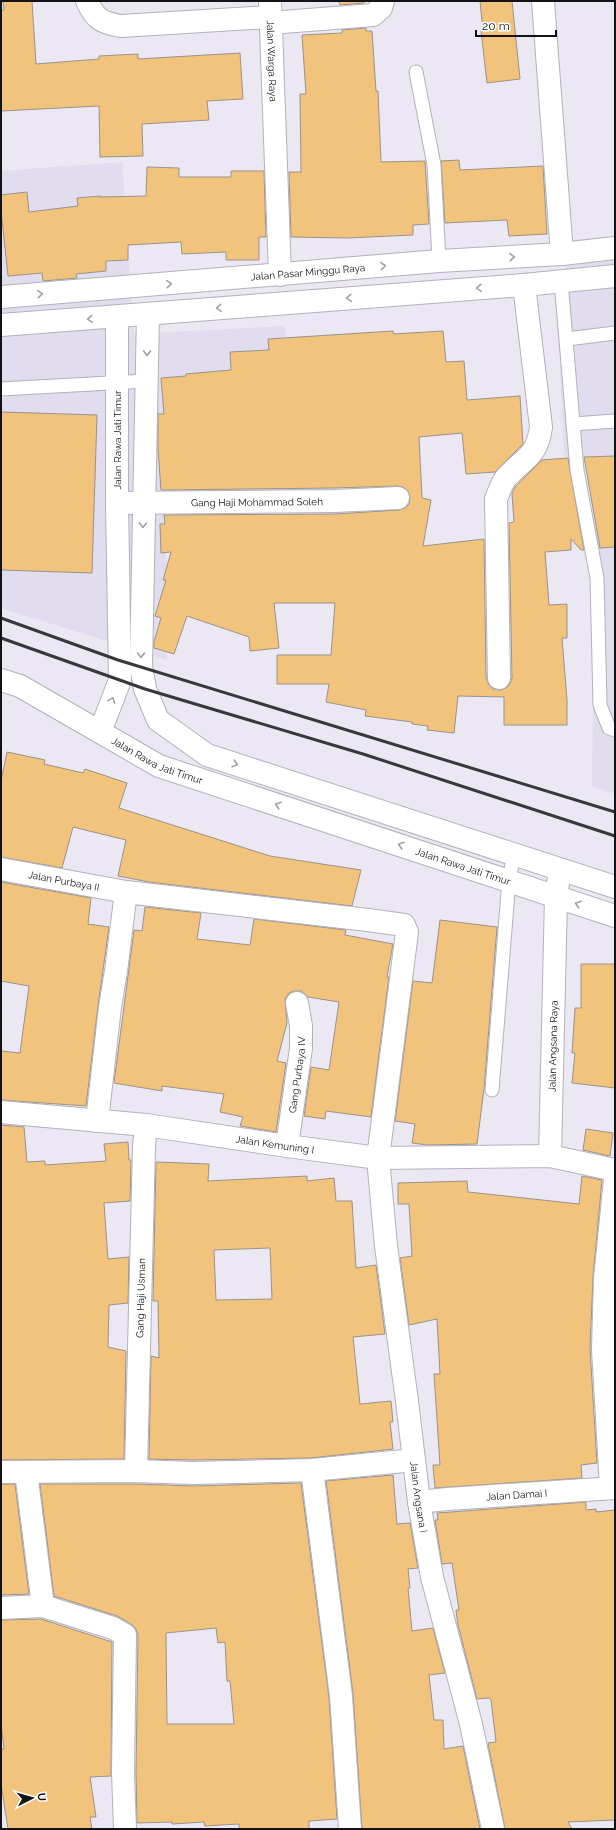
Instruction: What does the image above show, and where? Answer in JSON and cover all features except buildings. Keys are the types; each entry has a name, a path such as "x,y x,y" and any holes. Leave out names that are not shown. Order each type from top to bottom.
{"street":[{"name":"Jalan Warga Raya","path":"87,1 91,10 98,19 107,24 121,26 270,14 280,275"},
{"path":"270,14 373,16 382,8 383,1"},
{"path":"543,1 562,254"},
{"name":"Jalan Pasar Minggu Raya","path":"1,297 439,261 562,254 615,248"},
{"path":"1,325 524,285 615,276"},
{"path":"499,678 496,499 501,486 506,479 527,460 537,447 541,426 524,285"},
{"path":"148,314 141,666 145,689 158,720 207,755 615,887"},
{"name":"Jalan Rawa Jati Timur","path":"117,317 116,503 120,680 100,732 159,766 615,916"},
{"name":"Gang Haji Mohammad Soleh","path":"116,503 335,501 398,498"},
{"path":"1,680 20,686 100,732"},
{"path":"159,766 207,755"},
{"name":"Jalan Purbaya II","path":"1,869 126,892 404,925 407,932 378,1158"},
{"name":"Jalan Angsana Raya","path":"550,1156 556,897 560,870"},
{"path":"97,1121 110,1007 126,892"},
{"name":"Gang Purbaya IV","path":"287,1146 301,1048 301,1026 297,1003"},
{"name":"Jalan Kemuning I","path":"1,1112 146,1125 378,1158 550,1156"},
{"name":"Gang Haji Usman","path":"136,1471 144,1146 146,1125"},
{"path":"550,1156 615,1170"},
{"name":"Jalan Angsana I","path":"378,1158 386,1246 419,1502 432,1577 471,1724 493,1829"},
{"path":"613,1488 603,1349 605,1278 615,1179"},
{"path":"1,1472 136,1471 193,1473 312,1470 414,1460"},
{"path":"312,1470 341,1696 350,1829"},
{"path":"26,1472 43,1606"},
{"name":"Jalan Damai I","path":"419,1502 613,1488"},
{"path":"1,1608 43,1606 113,1628 125,1635 125,1829"}],"lane":[{"path":"416,72 434,165 439,261"},
{"path":"561,281 578,470 597,578 600,705 609,728 615,730"},
{"path":"567,339 615,333"},
{"path":"1,389 146,381"},
{"path":"573,424 615,421"},
{"path":"492,1090 509,880 514,854"}],"shaded area":[{"path":"122,162 134,334 285,326 299,508 166,510 167,660 1,608 1,171"},
{"path":"615,236 615,794 592,786 596,456 564,457 557,301 574,240"}],"railway":[{"path":"1,618 118,660 615,812"},
{"path":"1,638 145,689 363,754 615,836"}]}
